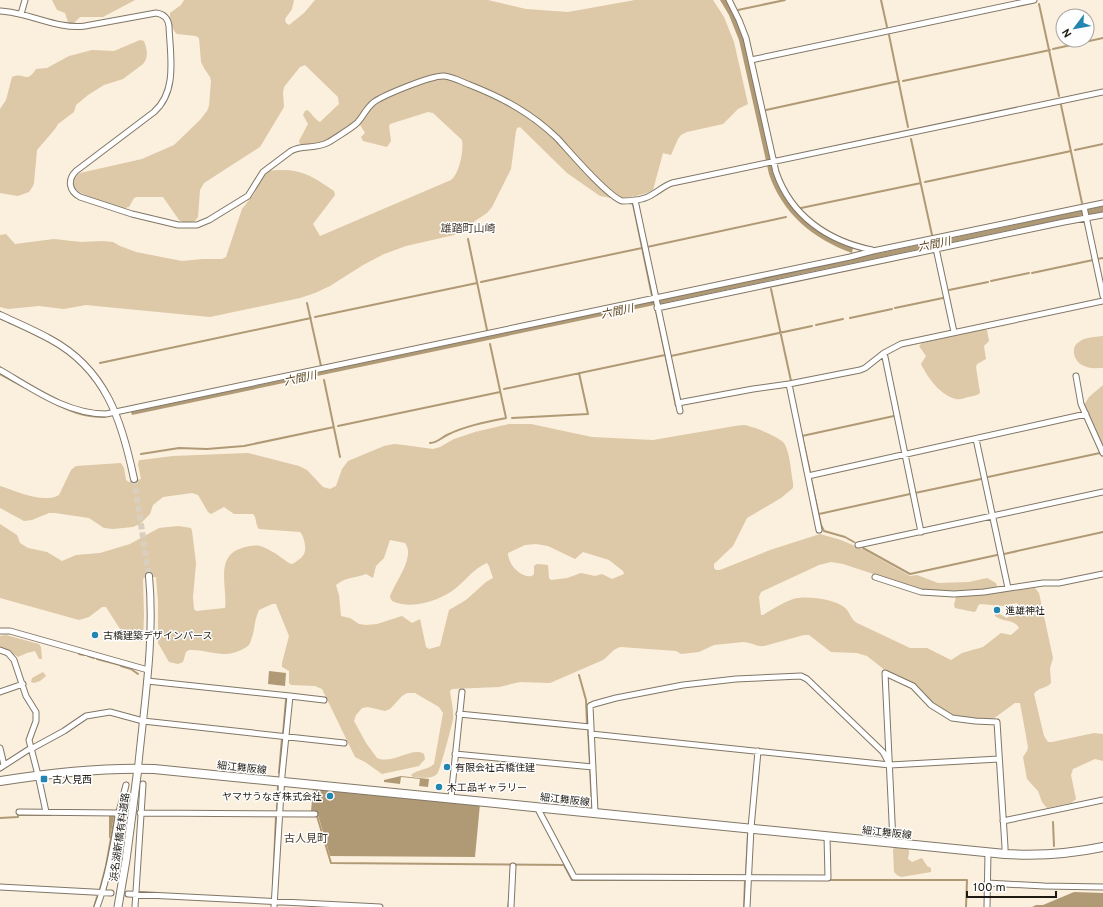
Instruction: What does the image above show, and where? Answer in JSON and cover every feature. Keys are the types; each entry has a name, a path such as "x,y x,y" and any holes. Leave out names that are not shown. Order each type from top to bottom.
{"main road":[{"name":"細江舞阪線","path":"0,781 92,769 138,768 595,812 1005,854 1050,854 1103,847"},
{"name":"浜名湖新橋有料道路","path":"118,907 126,860 138,768"}],"street":[{"path":"21,14 25,0"},
{"path":"729,0 743,29 773,162 783,190 794,206 808,221 824,232 842,242 873,251"},
{"path":"751,60 1034,0"},
{"path":"0,11 21,14 73,27 156,13 167,18 170,26 170,77 169,90 163,103 154,112 76,171 70,178 70,187 76,194 132,214 184,226 203,223 248,196 263,172 296,148 314,147 327,143 357,122 369,106 377,100 436,76 445,76 494,94 523,110 548,130 604,187 622,201 635,200 649,196 662,187 672,183 1103,92"},
{"path":"635,200 680,412"},
{"path":"657,304 850,258 873,251 934,240 1103,203"},
{"path":"1084,208 1103,296"},
{"path":"0,370 70,409 92,414 106,414 1103,215"},
{"path":"934,240 954,332"},
{"path":"678,403 789,384 865,368 883,354 901,344 1103,301"},
{"path":"0,316 51,339 73,353 99,381 116,412 134,479"},
{"path":"883,354 885,357 921,532"},
{"path":"1076,376 1081,404 1103,453"},
{"path":"789,384 819,530"},
{"path":"808,476 1086,414"},
{"path":"976,439 1008,588"},
{"path":"858,545 1103,492"},
{"path":"876,576 926,593 954,594 978,593 1043,583 1059,584 1103,574"},
{"path":"138,768 152,616 149,576"},
{"path":"0,631 10,631 148,670"},
{"path":"0,650 12,656 26,696 34,708 37,716 30,736 31,749 46,812"},
{"path":"893,842 885,673 913,686 931,705 952,718 997,722 1005,854"},
{"path":"595,812 589,709 591,704 651,690 736,679 801,676 807,679 883,752 890,764"},
{"path":"147,681 324,700"},
{"path":"0,692 22,684"},
{"path":"451,798 462,692"},
{"path":"275,904 281,781 290,696"},
{"path":"0,748 2,767 64,731 83,717 90,714 110,712 143,721 344,743"},
{"path":"459,714 590,727"},
{"path":"591,734 890,764 999,759"},
{"path":"747,907 751,828 758,751"},
{"path":"455,754 593,767"},
{"path":"135,907 143,784"},
{"path":"97,907 103,893 118,817 117,814 119,812 126,785"},
{"path":"1004,821 1103,800"},
{"path":"539,807 538,811 574,877 828,878 827,836"},
{"path":"19,812 114,812 117,814"},
{"path":"140,813 315,814"},
{"path":"987,907 988,852"},
{"path":"511,907 513,866"},
{"path":"987,883 1103,887"},
{"path":"0,888 111,893"},
{"path":"128,894 275,904 380,907"}],"shaded area":[{"path":"52,0 135,0 103,17 80,17 73,24 68,22 65,13 57,10"},
{"path":"184,0 294,0 292,9 285,19 286,23 289,25 304,13 315,0 488,0 526,9 568,12 635,0 713,0 724,17 734,42 748,104 738,109 723,124 687,132 681,135 671,155 663,153 653,190 636,196 622,197 610,191 562,141 524,109 494,93 445,74 426,77 376,99 352,124 322,143 306,146 300,144 299,141 308,124 303,115 305,111 309,111 320,122 339,104 338,97 305,65 300,67 284,87 284,107 260,147 204,183 200,190 198,217 195,221 185,223 179,220 163,197 137,197 134,198 129,207 122,208 84,195 75,188 73,184 80,173 142,159 174,145 200,120 207,111 209,106 211,81 201,62 199,38 196,36 177,34 171,22 170,13 181,5"},
{"path":"140,40 144,41 147,50 147,56 143,64 123,79 104,85 88,95 76,105 74,112 58,124 37,150 34,183 29,192 18,196 0,193 0,109 6,100 12,77 19,75 27,77 30,76 36,69 47,68 69,56 92,50 114,51"},
{"path":"445,78 493,96 522,112 547,132 611,198 600,196 567,173 520,127 517,128 516,131 511,169 492,207 487,213 454,235 406,246 384,254 363,265 330,286 315,293 300,298 210,317 86,305 64,309 39,306 8,309 0,307 0,235 6,234 15,244 54,239 81,242 102,241 113,242 136,252 182,261 222,259 226,257 242,209 254,194 262,177 267,171 287,170 303,173 318,180 334,191 335,195 313,224 320,236 451,180 456,173 460,162 462,140 433,113 428,112 390,124 391,141 387,147 363,141 361,137 365,133 359,123 368,110 378,102 427,80"},
{"path":"984,329 987,330 989,341 984,346 986,359 977,364 976,367 980,393 960,399 950,397 940,390 927,375 921,364 926,356 919,346 922,343"},
{"path":"1103,336 1103,368 1089,368 1078,362 1074,355 1074,348 1076,345 1084,339"},
{"path":"1103,385 1103,448 1084,405 1089,397"},
{"path":"509,424 531,424 592,437 653,440 744,425 772,435 784,443 788,452 793,488 781,498 747,518 733,546 714,564 714,568 716,570 720,570 770,550 820,534 841,540 862,549 910,576 917,575 938,583 969,582 987,578 996,583 997,587 990,590 969,592 924,590 843,564 831,562 819,565 761,592 759,597 761,615 793,599 805,597 819,598 839,604 848,611 857,623 910,648 927,648 951,660 962,653 983,647 1001,633 1011,635 1019,628 1015,623 995,616 995,614 998,613 1007,618 1019,606 1017,603 1003,606 980,604 974,612 955,608 954,605 956,597 1035,588 1039,593 1053,658 1050,668 1051,683 1034,694 1044,736 1048,742 1052,742 1094,733 1103,734 1103,761 1095,759 1073,769 1071,775 1076,799 1071,803 1047,808 1042,802 1038,791 1027,779 1023,757 1028,747 1020,703 1015,703 993,719 975,719 953,716 932,703 917,686 886,671 867,656 857,653 831,652 809,635 804,635 764,646 743,642 714,645 699,652 681,654 676,651 621,647 613,650 603,660 550,683 520,682 499,687 452,689 450,691 453,719 439,771 435,776 429,778 413,777 411,775 434,764 443,713 439,707 415,693 407,693 402,696 390,709 385,711 368,707 362,708 356,715 354,721 366,743 377,758 383,760 414,752 424,754 425,759 419,766 382,774 355,757 322,689 315,686 291,685 289,683 289,671 282,667 282,663 289,636 276,604 272,604 259,610 251,642 246,647 229,654 189,650 186,652 183,662 178,664 169,662 158,643 158,602 156,577 143,579 143,639 139,642 120,629 106,607 102,607 89,617 79,620 0,598 0,524 17,535 20,543 28,548 47,552 62,561 76,555 100,553 130,544 159,528 178,526 191,528 196,563 193,597 194,609 196,611 225,608 225,565 233,552 255,545 260,546 292,564 302,557 304,554 305,545 304,539 300,532 259,529 253,514 234,514 224,507 211,514 208,512 198,495 192,493 163,497 153,505 150,514 140,524 133,527 113,529 104,528 89,518 55,513 49,513 32,520 24,521 0,508 0,486 30,496 45,498 53,497 59,495 71,470 76,466 121,463 124,468 126,480 129,482 141,479 138,464 139,460 173,456 248,453 299,466 307,470 323,487 330,489 336,486 342,469 348,461 384,446 394,444 433,449 440,447 454,439 475,432","holes":["390,540 405,543 408,549 406,563 390,597 392,601 400,604 408,605 426,603 442,597 456,588 482,565 487,563 489,566 493,578 486,582 466,600 449,610 440,646 429,649 426,647 420,619 412,623 402,616 377,624 366,625 359,624 350,618 341,616 339,595 336,585 347,579 366,574 373,578 376,566 384,558","536,544 548,546 575,559 583,552 609,560 623,571 624,574 612,579 602,574 595,576 581,573 567,578 551,580 549,578 548,565 537,564 534,566 534,574 532,576 524,575 516,570 510,562 508,553 525,545"]},
{"path":"6,635 39,644 41,647 42,659 39,659 35,651 18,657 9,651 0,648 0,636"},
{"path":"43,672 46,676 40,681 34,683 31,682 32,678"},
{"path":"896,847 905,847 908,849 908,859 912,862 922,858 927,866 931,868 931,872 901,877 897,875 894,872 893,849"}],"water":[{"path":"720,0 726,0 744,39 773,173 779,186 794,210 804,220 815,229 839,243 853,248 852,253 824,240 801,223 782,201 775,188 769,174 739,40 729,15"},
{"name":"六間川","path":"1103,206 1103,213 1063,219 132,415 131,412 862,257 871,253 875,254"},
{"path":"269,671 286,673 285,686 268,684"},
{"path":"401,776 429,779 428,787 419,786 420,779 401,777 400,784 384,782 384,780"},
{"path":"313,789 480,804 475,857 330,856 318,812 311,811"},
{"path":"109,816 114,816 110,838 109,838"},
{"path":"1074,892 1103,893 1103,907 1032,907 1036,905 1043,905"}],"waterway":[{"path":"738,10 785,0"},
{"path":"881,0 887,27"},
{"path":"1039,4 1059,96"},
{"path":"889,35 908,127"},
{"path":"1053,49 1103,38"},
{"path":"903,81 1050,50"},
{"path":"766,110 899,81"},
{"path":"1061,105 1082,203"},
{"name":"六間川","path":"911,139 932,235"},
{"path":"1075,150 1103,144"},
{"path":"925,182 1071,151"},
{"path":"801,208 921,183"},
{"path":"633,204 652,296"},
{"path":"647,247 786,217"},
{"path":"468,239 487,330"},
{"path":"481,282 642,248"},
{"path":"1097,259 1103,258"},
{"path":"1032,273 1093,260"},
{"path":"991,281 1029,273"},
{"path":"949,290 988,282"},
{"path":"315,317 477,283"},
{"path":"771,289 791,381"},
{"path":"895,308 943,298"},
{"path":"307,303 321,366"},
{"path":"850,318 892,309"},
{"path":"656,311 676,406"},
{"path":"100,363 311,318"},
{"path":"816,325 843,319"},
{"path":"671,356 812,326"},
{"path":"430,443 461,429 506,418 490,344"},
{"path":"504,389 665,355"},
{"path":"512,418 588,414 579,373"},
{"path":"0,374 24,387"},
{"path":"324,380 340,457"},
{"path":"338,426 500,392"},
{"path":"50,401 76,413 105,417"},
{"path":"802,436 894,416"},
{"path":"141,454 179,448 207,449 244,446 334,427"},
{"path":"802,436 810,472"},
{"path":"988,477 1100,453"},
{"path":"811,479 821,525 824,531 845,537 854,542"},
{"path":"915,493 981,479"},
{"path":"819,514 910,494"},
{"path":"1004,554 1103,532"},
{"path":"863,548 910,574 997,555"},
{"path":"79,654 84,655"},
{"path":"88,656 94,658"},
{"path":"97,659 120,665"},
{"path":"121,666 131,669 138,674"},
{"path":"579,675 586,700 587,724"},
{"path":"283,734 286,699"},
{"path":"588,729 590,765"},
{"path":"279,773 282,738"},
{"path":"590,769 592,806"},
{"path":"277,809 278,786"},
{"path":"0,818 18,817 18,815 51,815"},
{"path":"100,889 106,866 115,816 113,815"},
{"path":"273,884 276,816"},
{"path":"313,816 317,816 331,863 564,865 572,880 727,880"},
{"path":"1053,822 1054,846"},
{"path":"746,873 748,833"},
{"path":"744,907 745,880"},
{"path":"827,880 967,880 966,907"},
{"path":"94,907 97,897"},
{"path":"508,907 509,901"}],"tunnel":[{"path":"134,479 149,576"}],"place":[{"name":"進雄神社","path":"997,610"},
{"name":"古橋建築デザインパース","path":"95,635"},
{"name":"有限会社古橋住建","path":"447,767"},
{"name":"古人見西","path":"44,779"},
{"name":"木工品ギャラリー","path":"439,787"},
{"name":"ヤマサうなぎ株式会社","path":"330,796"}],"district":[{"name":"雄踏町山崎","path":"468,228"},
{"name":"古人見町","path":"306,838"}]}
